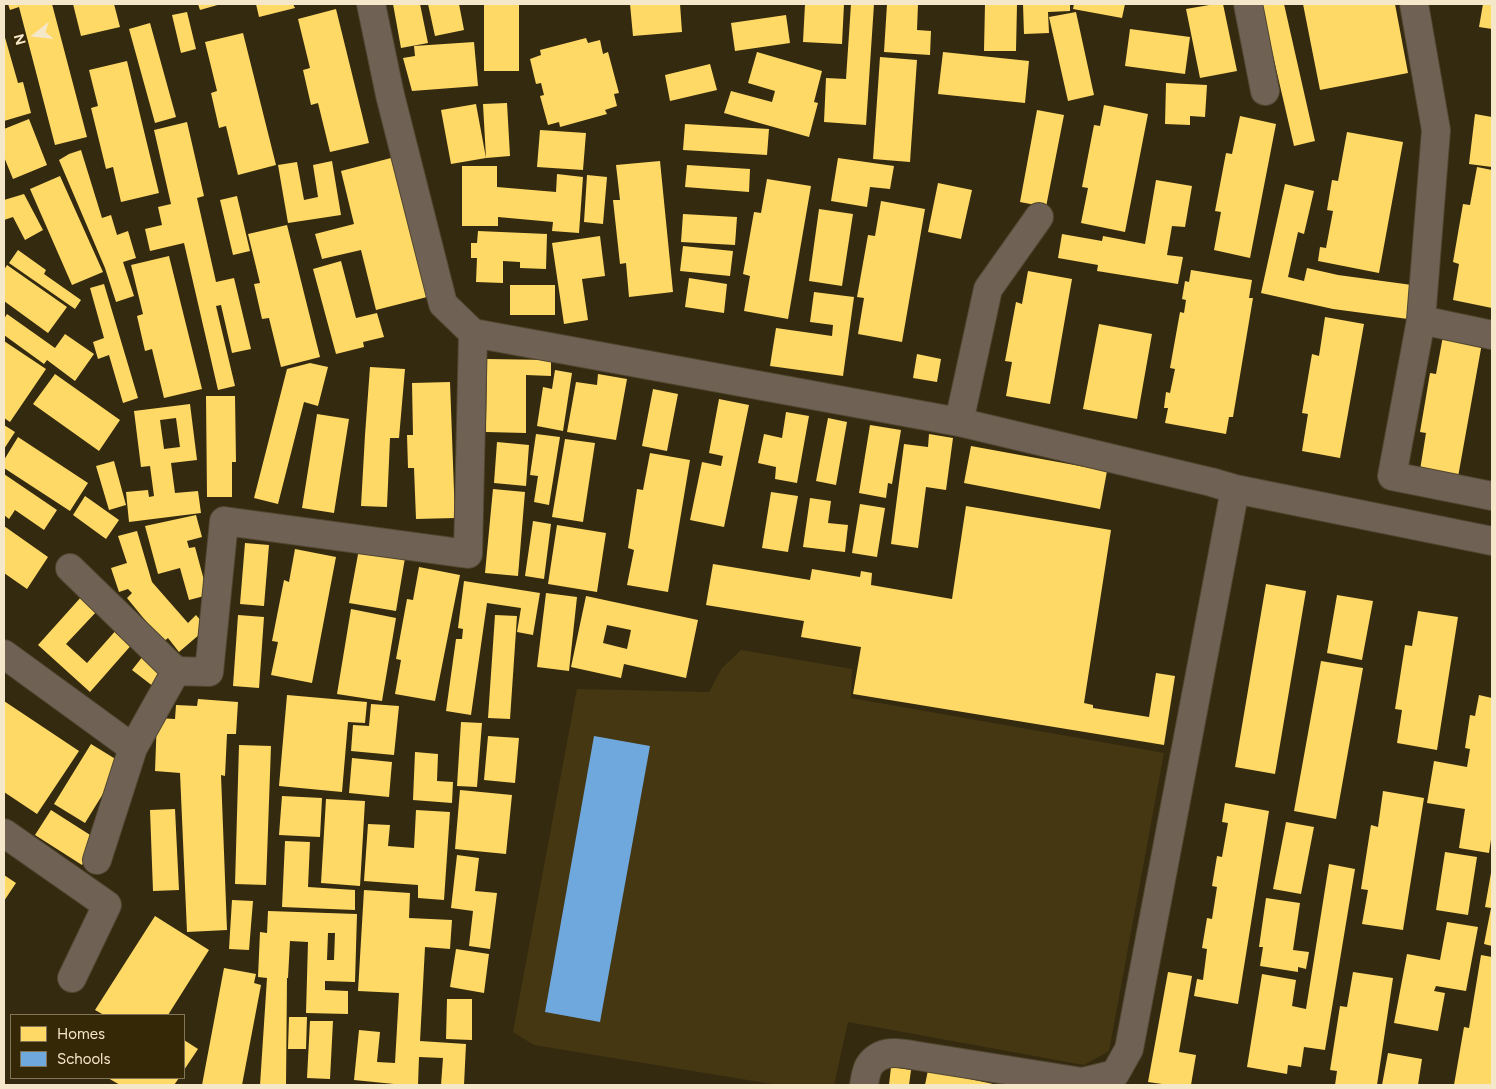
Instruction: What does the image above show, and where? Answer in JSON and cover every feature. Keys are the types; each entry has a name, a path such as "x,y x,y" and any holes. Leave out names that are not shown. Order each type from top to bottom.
{"street":[{"path":"371,4 390,94 443,304 473,333 959,422 1235,490 1492,541"},
{"path":"1248,4 1264,91"},
{"path":"1414,4 1436,130 1421,320 1392,476 1492,496"},
{"path":"959,422 988,289 1039,217"},
{"path":"1421,320 1492,335"},
{"path":"70,568 176,671 209,672 224,520 468,554 473,333"},
{"path":"864,1085 869,1066 880,1056 897,1052 1082,1082 1115,1074 1129,1049 1235,490"},
{"path":"4,654 133,748"},
{"path":"97,860 133,748 176,671"},
{"path":"4,833 108,905 72,978"}],"shaded area":[{"path":"741,650 852,669 851,698 1164,753 1109,1051 1084,1065 848,1022 834,1085 778,1085 534,1045 513,1032 577,689 709,692 722,668"}],"building: Homes":[{"path":"8,4 52,4 87,137 55,145 19,7 10,10"},
{"path":"73,4 114,4 120,27 81,36"},
{"path":"198,4 221,4 200,10"},
{"path":"256,4 293,4 295,8 259,17"},
{"path":"393,4 420,4 428,43 401,48"},
{"path":"428,4 459,4 464,30 435,36"},
{"path":"484,4 519,4 519,71 484,71"},
{"path":"630,4 680,4 682,32 633,36"},
{"path":"805,4 844,4 842,44 803,42"},
{"path":"851,4 874,4 866,125 824,122 826,78 846,79"},
{"path":"887,4 918,4 917,30 931,31 930,55 884,52"},
{"path":"985,4 1017,4 1016,51 984,51"},
{"path":"1023,4 1070,4 1070,11 1048,12 1049,33 1024,34"},
{"path":"1074,4 1125,4 1122,18 1073,9"},
{"path":"1223,4 1237,71 1200,78 1186,9"},
{"path":"1261,4 1284,4 1315,141 1294,146"},
{"path":"1303,4 1395,4 1408,73 1320,90"},
{"path":"1483,4 1492,4 1492,29 1479,27"},
{"path":"336,9 369,143 330,152 318,103 311,105 303,70 310,68 298,19"},
{"path":"187,12 196,49 181,53 172,15"},
{"path":"1076,12 1094,95 1068,101 1049,17"},
{"path":"786,15 790,43 735,51 731,23"},
{"path":"150,23 176,117 155,123 129,29"},
{"path":"1130,29 1190,37 1185,74 1125,66"},
{"path":"243,33 276,165 238,175 226,126 219,128 211,93 217,91 205,42"},
{"path":"4,34 18,83 23,82 31,113 4,121"},
{"path":"586,38 588,43 600,40 603,54 608,52 619,93 614,94 617,106 605,110 607,114 560,127 559,122 548,125 540,96 544,95 541,83 536,84 530,59 541,55 540,50"},
{"path":"474,42 478,86 412,91 403,58 415,56 414,46"},
{"path":"757,52 822,71 814,102 818,103 809,137 724,113 731,91 772,102 775,91 748,83"},
{"path":"943,52 1029,61 1025,103 938,94"},
{"path":"880,57 917,60 910,162 873,159"},
{"path":"127,61 159,193 121,202 113,167 106,169 91,108 98,106 89,70"},
{"path":"710,64 717,90 670,101 665,75"},
{"path":"1166,83 1207,85 1205,117 1190,116 1190,125 1165,124"},
{"path":"507,103 510,156 486,158 483,104"},
{"path":"476,104 486,158 451,164 441,110"},
{"path":"1104,105 1148,114 1125,232 1081,223 1088,188 1082,187 1094,125 1100,126"},
{"path":"1037,110 1064,115 1046,207 1020,202"},
{"path":"1475,114 1492,117 1492,167 1469,164"},
{"path":"1240,116 1276,124 1250,258 1214,250 1221,212 1215,211 1226,153 1232,154"},
{"path":"29,119 47,165 13,179 4,157 4,129"},
{"path":"187,122 204,196 197,198 216,282 234,278 251,349 232,353 221,305 216,306 235,386 218,390 184,243 150,251 145,229 162,225 158,207 171,204 154,130"},
{"path":"685,124 769,129 767,155 683,150"},
{"path":"540,130 586,133 583,170 537,167"},
{"path":"1347,132 1403,142 1379,273 1318,261 1320,247 1326,248 1333,211 1327,210 1332,180 1338,181"},
{"path":"81,150 102,218 111,215 117,235 128,231 136,258 123,262 134,296 116,302 105,268 59,160"},
{"path":"391,158 427,297 376,310 361,250 322,259 315,234 354,224 341,171"},
{"path":"838,158 894,166 890,189 870,187 867,207 831,201"},
{"path":"332,161 341,215 288,223 278,165 297,162 304,200 318,197 313,165"},
{"path":"660,161 673,292 629,297 626,263 620,264 613,200 620,200 616,165"},
{"path":"687,165 750,169 749,192 685,187"},
{"path":"462,166 497,166 497,187 556,192 557,174 583,177 579,233 552,231 553,222 498,217 498,226 462,226"},
{"path":"1477,167 1492,170 1492,308 1453,300 1459,264 1453,262 1463,204 1470,205"},
{"path":"587,175 607,177 603,224 584,222"},
{"path":"60,176 103,272 72,285 30,189"},
{"path":"767,179 811,186 788,319 744,311 750,276 743,274 754,212 761,213"},
{"path":"1156,180 1192,186 1185,227 1172,226 1167,255 1183,257 1178,284 1097,271 1098,265 1058,258 1062,234 1102,241 1103,236 1145,244"},
{"path":"938,183 972,190 961,239 928,232"},
{"path":"1285,184 1314,191 1304,234 1298,232 1288,277 1304,281 1307,268 1338,275 1412,285 1408,319 1333,309 1261,293"},
{"path":"24,194 43,230 25,240 13,217 4,220 4,200"},
{"path":"237,196 250,251 233,255 220,200"},
{"path":"881,201 925,209 902,342 858,334 864,298 857,297 868,235 875,236"},
{"path":"819,209 853,214 842,286 809,281"},
{"path":"683,214 737,217 735,245 681,242"},
{"path":"287,225 320,357 281,367 269,318 262,319 254,284 260,283 248,234"},
{"path":"478,231 547,234 546,269 520,268 520,262 503,261 503,283 476,282 477,258 471,258 471,243 477,243"},
{"path":"600,236 605,276 582,279 588,320 564,324 552,243"},
{"path":"683,246 733,251 730,276 680,271"},
{"path":"18,250 46,270 44,274 81,300 75,309 9,263"},
{"path":"169,256 202,389 164,398 152,349 145,351 137,316 143,314 131,265"},
{"path":"341,261 356,318 377,313 384,337 363,342 364,347 336,354 313,269"},
{"path":"7,265 67,307 48,333 4,301 4,270"},
{"path":"1191,270 1252,280 1249,298 1253,298 1233,417 1229,417 1226,434 1165,423 1168,408 1164,408 1166,392 1170,393 1175,369 1170,368 1180,312 1184,313 1186,300 1182,299 1185,281 1189,282"},
{"path":"1028,271 1072,279 1050,404 1006,396 1012,362 1005,361 1016,302 1022,304"},
{"path":"689,278 727,284 724,313 685,307"},
{"path":"104,284 138,398 123,403 109,355 98,359 93,342 104,338 90,288"},
{"path":"510,285 555,285 555,315 510,315"},
{"path":"814,292 854,297 843,376 770,366 776,328 832,336 833,325 810,322"},
{"path":"7,314 55,348 65,334 94,354 75,381 47,360 44,364 4,335 4,319"},
{"path":"1325,317 1364,324 1340,458 1302,451 1308,414 1302,413 1312,354 1319,356"},
{"path":"1099,324 1152,334 1137,419 1083,409"},
{"path":"1443,336 1482,343 1458,477 1420,470 1426,433 1420,432 1430,373 1436,374"},
{"path":"4,341 46,369 10,422 4,418"},
{"path":"917,354 941,359 937,382 913,378"},
{"path":"487,359 551,360 551,376 526,375 526,433 486,432"},
{"path":"310,363 328,367 318,406 304,402 278,504 254,498 287,369"},
{"path":"370,367 405,369 399,438 390,438 387,507 361,506"},
{"path":"555,370 572,373 563,431 537,426 543,387 552,389"},
{"path":"55,374 120,420 99,451 33,404"},
{"path":"598,374 627,379 616,440 567,432 576,382 597,385"},
{"path":"450,382 455,518 416,519 414,468 408,468 407,435 413,435 412,383"},
{"path":"653,389 678,394 667,451 642,446"},
{"path":"206,396 235,396 236,462 232,462 232,497 207,497"},
{"path":"719,399 749,405 724,527 690,520 702,462 721,466 723,456 709,453"},
{"path":"190,404 197,460 171,463 175,493 198,491 201,513 129,522 126,492 148,490 149,497 154,496 150,466 141,467 134,411","holes":["176,418 180,447 164,449 160,420"]},
{"path":"786,412 809,416 797,483 775,479 776,467 758,463 764,434 782,438"},
{"path":"317,414 349,419 334,513 302,508"},
{"path":"828,418 847,422 836,485 816,481"},
{"path":"4,425 15,432 4,449"},
{"path":"870,425 901,430 892,484 888,483 886,498 859,493"},
{"path":"536,434 560,437 549,505 534,502 538,476 530,475"},
{"path":"929,434 953,438 946,490 926,487 918,548 891,544 904,444 928,447"},
{"path":"18,437 88,483 70,511 4,468 4,460"},
{"path":"565,439 595,443 583,522 552,517"},
{"path":"497,442 529,445 526,486 494,483"},
{"path":"971,446 1107,471 1100,509 964,483"},
{"path":"650,453 690,460 668,592 627,585 634,550 628,548 637,489 643,490"},
{"path":"114,461 126,505 109,510 96,466"},
{"path":"4,474 57,510 44,530 15,510 9,519 4,515"},
{"path":"493,489 525,492 518,576 485,573"},
{"path":"771,492 798,496 788,552 762,548"},
{"path":"85,496 119,520 106,539 73,515"},
{"path":"810,498 831,501 828,523 848,525 845,552 803,547"},
{"path":"860,504 885,508 877,557 852,553"},
{"path":"966,506 1111,530 1084,703 1093,705 1093,708 1149,717 1156,673 1175,676 1164,745 853,694 861,647 801,637 804,621 706,605 713,564 810,580 812,569 860,577 861,571 872,573 871,585 952,599"},
{"path":"196,515 202,537 187,541 189,548 195,547 208,595 189,600 180,568 158,574 145,526"},
{"path":"533,521 551,524 544,579 525,576"},
{"path":"557,525 606,533 597,592 548,584"},
{"path":"4,526 48,557 27,589 4,573"},
{"path":"137,531 152,582 188,623 196,615 207,628 179,652 168,638 163,642 127,598 132,593 128,589 119,592 111,568 127,563 118,536"},
{"path":"245,543 269,545 264,606 240,604"},
{"path":"295,549 336,557 312,683 271,675 278,642 272,641 284,580 289,582"},
{"path":"359,549 405,558 396,611 349,603"},
{"path":"419,567 460,575 435,701 395,694 401,660 396,659 407,599 413,600"},
{"path":"464,581 540,593 533,635 517,632 521,608 487,603 471,715 446,711 456,639 462,639 463,629 458,628"},
{"path":"1266,584 1306,591 1275,774 1235,767"},
{"path":"546,593 577,597 569,671 537,667"},
{"path":"1337,595 1373,601 1362,660 1327,653"},
{"path":"82,596 98,610 66,644 87,663 118,628 134,642 90,692 38,645"},
{"path":"586,596 698,620 686,678 624,664 621,678 571,667","holes":["607,625 631,630 627,649 603,643"]},
{"path":"351,609 396,618 382,701 337,694"},
{"path":"1418,611 1458,617 1437,750 1397,743 1402,710 1395,709 1405,645 1412,646"},
{"path":"238,615 264,617 259,688 233,686"},
{"path":"495,615 517,616 510,719 488,718"},
{"path":"147,651 168,668 154,687 132,670"},
{"path":"1321,661 1363,668 1336,819 1294,811"},
{"path":"287,695 367,702 365,723 348,722 342,792 279,786"},
{"path":"1479,695 1492,698 1492,833 1489,853 1459,848 1465,809 1427,803 1434,761 1467,767 1470,749 1465,748 1470,715 1475,716"},
{"path":"198,699 238,702 236,734 227,734 225,776 221,775 227,930 187,932 180,773 155,771 157,718 175,719 176,705 197,706"},
{"path":"4,701 79,751 37,814 4,792"},
{"path":"371,704 399,706 394,755 351,751 353,725 369,726"},
{"path":"461,722 482,723 477,787 457,786"},
{"path":"488,736 519,738 515,783 484,780"},
{"path":"91,744 122,763 85,823 54,804"},
{"path":"239,745 271,746 266,885 235,884"},
{"path":"415,752 438,754 437,781 453,782 452,803 413,800"},
{"path":"352,758 392,762 389,797 349,793"},
{"path":"460,790 512,795 506,854 455,849"},
{"path":"1383,791 1424,798 1403,930 1362,924 1368,890 1361,889 1371,825 1378,827"},
{"path":"282,796 322,798 320,837 279,835"},
{"path":"326,799 365,801 360,886 321,883"},
{"path":"1225,803 1269,811 1238,1004 1194,996 1197,979 1203,980 1207,949 1202,948 1207,918 1212,919 1217,887 1212,886 1217,856 1222,857 1228,823 1222,822"},
{"path":"175,809 179,890 153,891 150,810"},
{"path":"51,810 98,840 82,865 35,835"},
{"path":"416,810 450,812 444,900 418,898 418,885 364,881 368,824 390,825 388,846 414,848"},
{"path":"1286,822 1314,827 1301,894 1273,889"},
{"path":"285,841 310,842 308,887 355,890 355,910 282,907"},
{"path":"1445,852 1477,857 1468,915 1436,910"},
{"path":"457,855 479,858 475,891 497,893 490,949 469,946 473,911 451,908"},
{"path":"1329,864 1355,869 1325,1050 1304,1047 1301,1067 1288,1065 1287,1074 1247,1067 1262,974 1296,980 1292,1006 1306,1009"},
{"path":"1491,873 1492,946 1484,944 1491,908 1485,907"},
{"path":"4,875 16,883 4,901"},
{"path":"364,890 410,893 409,918 452,920 450,949 425,947 420,1041 466,1044 464,1085 441,1085 443,1058 419,1057 418,1085 394,1085 354,1080 359,1030 380,1032 377,1062 395,1063 399,993 358,991"},
{"path":"1266,898 1300,903 1293,950 1309,952 1306,969 1298,967 1298,972 1260,966 1263,947 1259,947"},
{"path":"232,900 253,901 249,950 229,949"},
{"path":"268,911 357,914 355,982 325,981 325,990 348,991 348,1014 306,1013 308,942 290,941 287,978 286,1085 260,1085 267,978 258,977 260,932 267,933","holes":["328,933 335,933 334,960 327,960"]},
{"path":"155,916 209,950 169,1014 102,1014 95,1010"},
{"path":"1447,922 1478,927 1466,991 1436,986 1434,991 1445,993 1438,1031 1394,1023 1407,954 1440,960"},
{"path":"456,949 489,954 484,993 450,987"},
{"path":"1481,955 1492,957 1492,1085 1454,1085 1464,1027 1469,1028"},
{"path":"224,968 256,974 254,983 261,985 242,1085 202,1085"},
{"path":"1168,972 1192,976 1179,1052 1196,1055 1191,1085 1169,1085 1148,1082"},
{"path":"1353,972 1393,978 1377,1085 1335,1085 1337,1071 1330,1070 1340,1006 1347,1007"},
{"path":"447,999 472,999 472,1040 446,1039"},
{"path":"289,1017 307,1017 306,1049 288,1049"},
{"path":"310,1021 333,1021 330,1079 307,1078"},
{"path":"185,1041 198,1049 185,1068"},
{"path":"1388,1053 1422,1059 1418,1085 1382,1085"},
{"path":"891,1067 911,1070 909,1085 889,1085"},
{"path":"928,1070 993,1084 993,1085 925,1085"},
{"path":"110,1079 178,1079 174,1085 120,1085"}],"building: Schools":[{"path":"594,736 650,746 600,1022 545,1012"}]}
